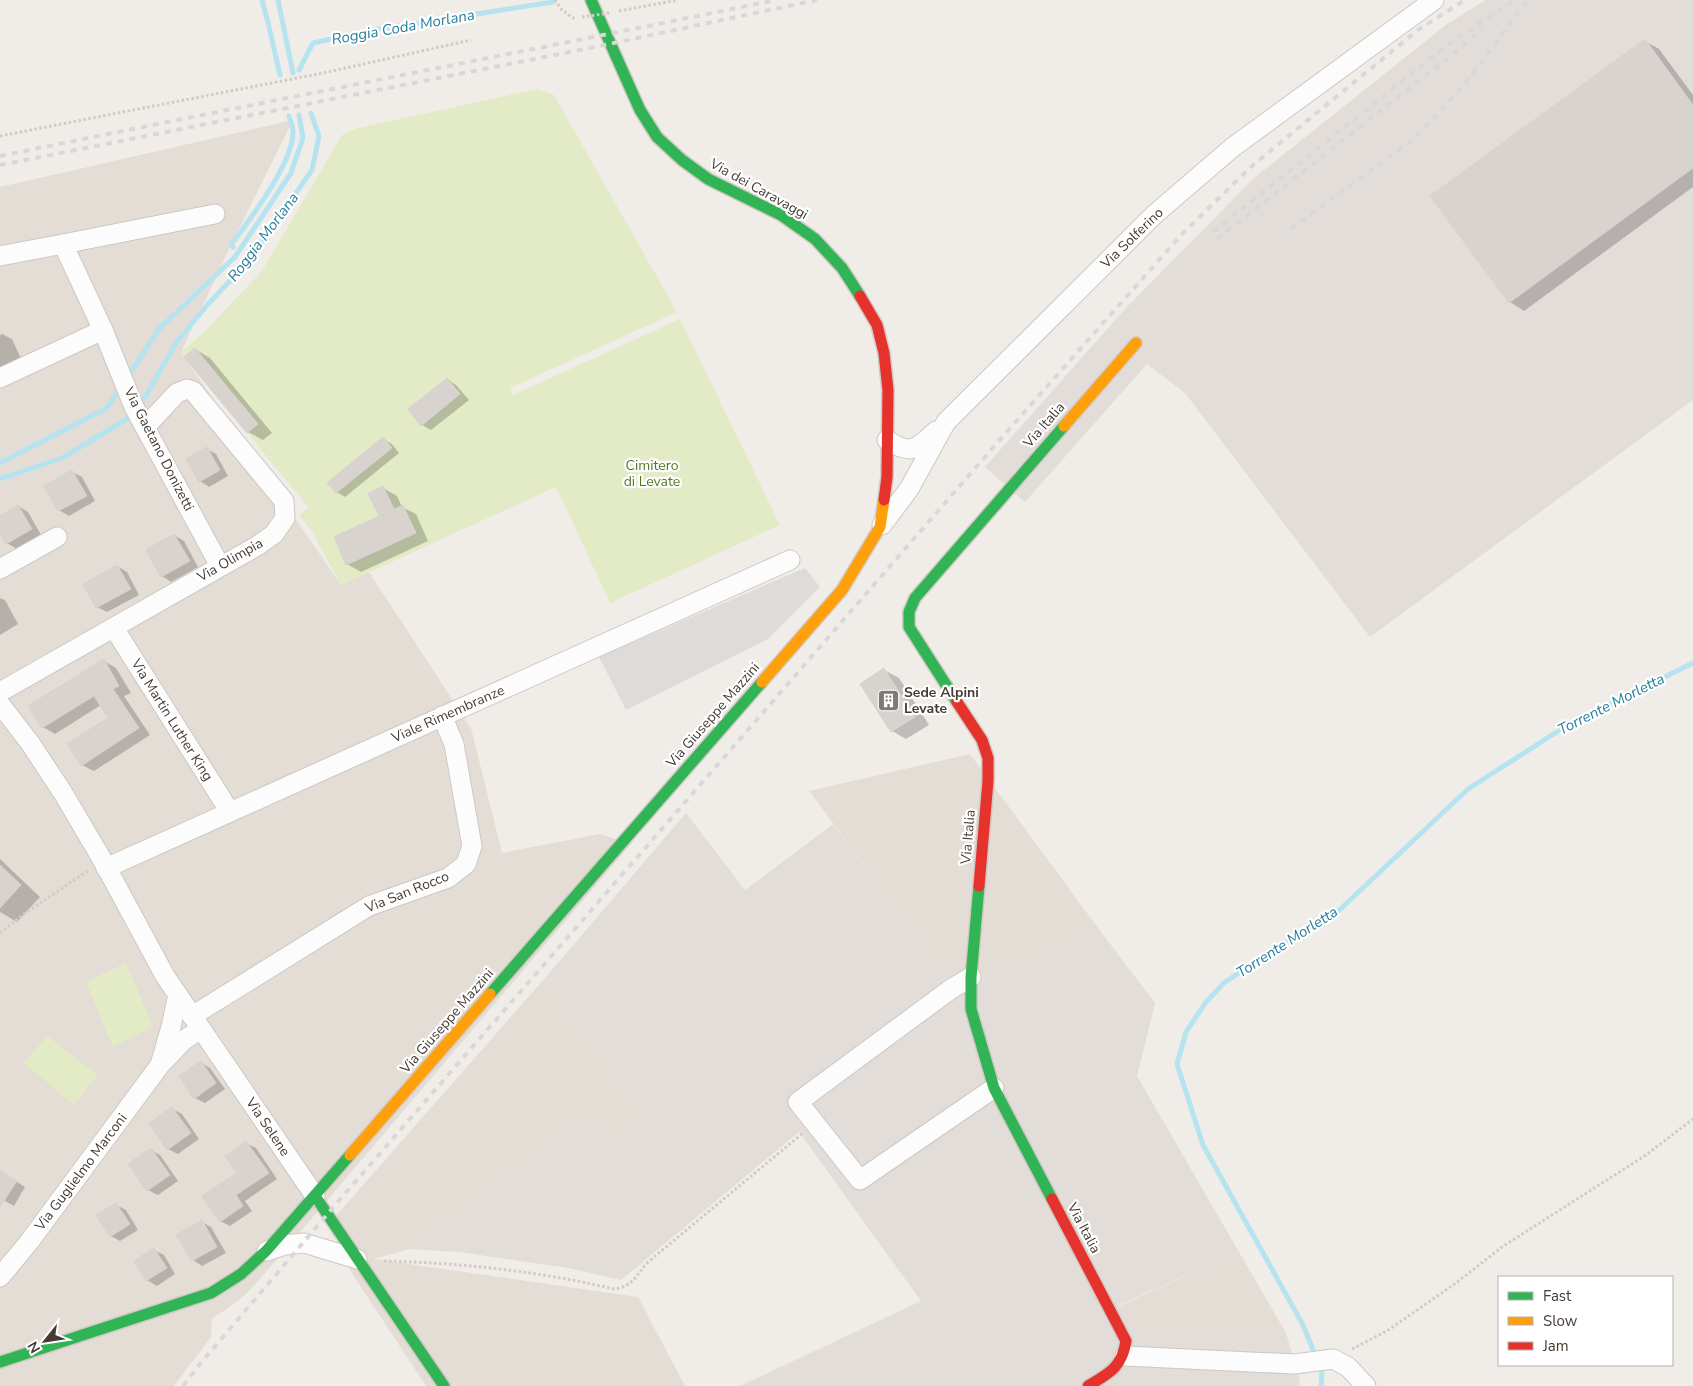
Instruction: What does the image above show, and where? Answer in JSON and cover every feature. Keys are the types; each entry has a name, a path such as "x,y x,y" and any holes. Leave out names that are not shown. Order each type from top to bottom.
{"street":[{"name":"Via dei Caravaggi","path":"591,0 640,110 657,137 682,160 708,179 787,220 814,239 842,268 877,325 884,352 888,390 887,476 880,526"},
{"name":"Via Solferino","path":"880,526 909,489 924,465 946,422 1155,214 1233,147 1434,0"},
{"path":"0,256 215,214"},
{"name":"Via Gaetano Donizetti","path":"63,244 103,330 134,407 220,566"},
{"path":"0,378 103,330"},
{"name":"Via Italia","path":"1124,1356 1126,1341 994,1088 971,1009 971,977 988,781 988,758 982,740 909,627 907,617 909,607 915,598 1136,343"},
{"name":"Via Olimpia","path":"0,692 257,546 274,534 285,518 284,501 193,391 187,389 177,393 145,427"},
{"path":"888,440 900,449 918,448 946,422"},
{"path":"887,476 909,475 924,465"},
{"name":"Via Giuseppe Mazzini","path":"0,1362 211,1293 241,1274 266,1251 842,590 880,526"},
{"path":"0,568 57,537"},
{"name":"Viale Rimembranze","path":"104,864 230,812 790,560"},
{"name":"Via Martin Luther King","path":"114,628 230,812"},
{"name":"Via Selene","path":"0,704 63,793 165,976 444,1386"},
{"name":"Via San Rocco","path":"197,1022 368,906 448,878 466,864 472,846 454,744 442,716"},
{"path":"971,977 951,989 798,1102 860,1180 994,1088"},
{"name":"Via Guglielmo Marconi","path":"160,1065 178,995"},
{"name":"Via Guglielmo Marconi","path":"0,1277 29,1242 160,1065 184,1040 197,1022"},
{"path":"266,1251 285,1245 304,1243 357,1259"},
{"path":"1088,1386 1113,1371 1124,1356 1294,1364 1333,1359 1348,1367 1366,1386"}],"path":[{"path":"555,0 561,9 573,18 678,0"},
{"path":"0,136 328,72 471,40"},
{"path":"0,934 24,914 104,864"},
{"path":"1333,1359 1387,1331 1456,1283 1502,1247 1646,1154 1693,1119"},
{"path":"383,1261 474,1266 549,1275 614,1289 622,1288 628,1286 634,1280 648,1262 815,1124"}],"shaded area":[{"path":"1486,0 1693,0 1693,400 1370,637 1185,393 1147,364 1025,502 985,467 1125,309 1254,178 1447,24"},
{"path":"293,120 181,352 341,585 369,572 471,728 502,853 600,834 631,844 260,1279 245,1295 212,1318 211,1337 174,1386 0,1386 0,187"},
{"path":"805,568 820,587 768,639 626,710 599,657"},
{"path":"970,754 1098,928 984,979 941,968 809,791"},
{"path":"686,813 745,890 833,824 941,968 984,979 1098,928 1155,1003 1137,1076 1239,1252 1119,1305 1138,1339 1286,1333 1300,1381 1299,1386 740,1386 921,1301 799,1132 621,1280 568,1268 459,1252 410,1249 588,1117 608,1143 645,1116 545,978"},
{"path":"545,978 646,1116 608,1143 587,1118 410,1249 374,1259 638,1297 685,1386 426,1386 351,1272 335,1217"},
{"path":"1239,1252 1286,1333 1137,1339 1119,1306"}],"green space":[{"name":"Cimitero di Levate","path":"537,89 554,95 677,312 510,388 513,395 680,319 780,525 610,603 556,487 341,585 311,530 299,515 309,508 181,352 203,333 262,271 342,135 358,128"},
{"path":"126,963 153,1027 113,1047 86,982"},
{"path":"47,1036 98,1075 74,1105 24,1063"}],"building":[{"path":"1645,39 1693,105 1693,168 1509,303 1430,196"},
{"path":"195,348 258,424 247,433 184,357"},
{"path":"447,378 460,394 421,426 408,409"},
{"path":"383,437 392,448 336,493 327,483"},
{"path":"207,447 220,470 199,482 186,459"},
{"path":"72,470 87,496 58,511 44,486"},
{"path":"383,486 394,509 403,505 416,533 346,565 334,537 379,516 368,494"},
{"path":"18,505 32,529 6,544 0,533 0,516"},
{"path":"174,534 190,561 161,577 146,550"},
{"path":"117,565 131,589 96,608 83,584"},
{"path":"104,659 119,686 113,689 139,728 81,766 67,744 108,718 94,696 42,728 28,706"},
{"name":"Sede Alpini Levate","path":"884,668 915,717 891,732 860,684"},
{"path":"0,865 21,885 0,908"},
{"path":"201,1061 216,1083 194,1099 179,1076"},
{"path":"172,1107 191,1133 167,1150 149,1123"},
{"path":"246,1141 269,1173 236,1195 243,1206 220,1222 202,1196 237,1173 225,1156"},
{"path":"151,1148 170,1175 147,1191 128,1164"},
{"path":"0,1170 17,1181 0,1207"},
{"path":"116,1203 130,1224 110,1237 96,1215"},
{"path":"202,1220 217,1247 192,1261 176,1235"},
{"path":"154,1248 167,1268 146,1281 134,1261"}],"waterway":[{"name":"Roggia Coda Morlana","path":"262,0 267,19"},
{"path":"278,0 293,73"},
{"name":"Roggia Coda Morlana","path":"299,70 313,43 373,30 553,2"},
{"path":"267,18 280,75"},
{"name":"Roggia Morlana","path":"144,399 176,343 208,304 249,261 312,170 319,136 311,113"},
{"path":"128,376 159,329 235,257 291,173 303,138 299,115"},
{"path":"233,247 231,245 270,190 286,158 293,131 289,116"},
{"path":"0,463 107,408 120,388"},
{"name":"Roggia Morlana","path":"0,479 62,458 132,416"},
{"name":"Torrente Morletta","path":"1316,1357 1303,1325 1203,1145 1177,1064 1186,1032 1206,1002 1224,983 1272,950 1332,917 1468,789 1569,724 1693,663"},
{"name":"Torrente Morletta","path":"1319,1365 1322,1374 1321,1386"}],"railway":[{"path":"0,156 776,0"},
{"path":"0,165 590,48 817,0"},
{"path":"183,1386 336,1204 1011,427 1182,234 1253,165 1418,30 1465,0"},
{"path":"1213,232 1450,43 1515,0"},
{"path":"1291,229 1407,144 1436,116 1467,81 1528,0"},
{"path":"1217,239 1457,51 1482,29"}],"traffic: fast":[{"path":"591,0 640,110 657,137 682,160 708,179 781,215 815,239 842,268 860,296"},
{"path":"957,702 909,627 909,612 915,598 1064,426"},
{"path":"490,994 762,682"},
{"path":"979,886 971,977 971,1009 994,1088 1052,1199"},
{"path":"0,1362 211,1293 241,1274 266,1251 350,1155"},
{"path":"315,1196 444,1386"}],"traffic: slow":[{"path":"1064,426 1136,343"},
{"path":"762,682 842,590 880,527 884,500"},
{"path":"350,1155 490,994"}],"traffic: jam":[{"path":"860,296 877,325 884,353 888,390 887,477 884,500"},
{"path":"957,702 982,740 988,758 988,781 979,886"},
{"path":"1052,1199 1126,1341 1121,1357 1114,1368 1088,1386"}],"place":[{"name":"Sede Alpini Levate","path":"888,700"}]}
